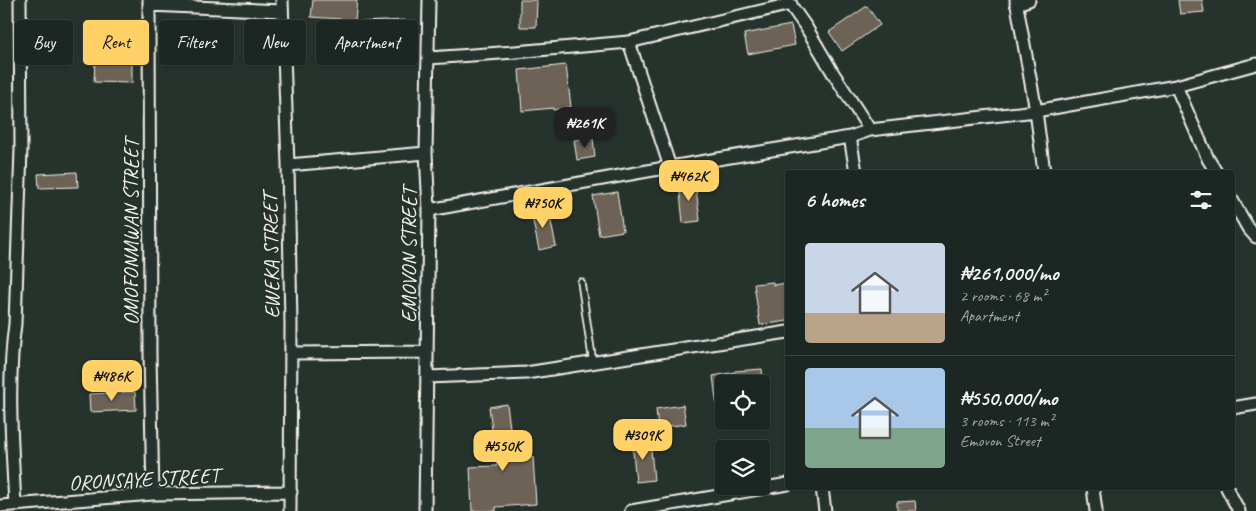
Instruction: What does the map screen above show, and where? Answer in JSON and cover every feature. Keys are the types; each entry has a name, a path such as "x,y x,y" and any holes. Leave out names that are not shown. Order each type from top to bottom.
{"street":[{"path":"15,505 10,393 15,324 21,149 20,0"},
{"name":"EMOVON STREET","path":"426,511 429,210 426,153 429,0"},
{"path":"1029,0 1016,2 1036,111 1044,170"},
{"path":"149,2 282,5"},
{"name":"OMOFONMWAN STREET","path":"149,2 150,355 153,494"},
{"path":"429,58 629,42 789,2 870,130"},
{"name":"EWEKA STREET","path":"282,5 288,165 291,353 290,511"},
{"path":"629,42 670,167"},
{"path":"429,210 850,137 870,130 1036,111 1176,86 1256,64"},
{"path":"1176,86 1208,160 1215,170"},
{"path":"850,137 856,170"},
{"path":"288,165 426,153"},
{"path":"1235,204 1252,226 1256,237"},
{"path":"427,377 526,372 785,332"},
{"path":"291,353 427,352"},
{"path":"1235,408 1256,404"},
{"path":"631,511 686,506 785,485"},
{"path":"822,490 825,511"},
{"path":"1093,490 1096,511"},
{"path":"1228,490 1239,511"},
{"name":"ORONSAYE STREET","path":"0,506 153,494 291,492"}],"lane":[{"path":"581,282 593,363"}],"building":[{"path":"313,0 357,0 355,20 311,17"},
{"path":"520,0 537,0 536,27 520,27"},
{"path":"1178,0 1202,0 1204,12 1180,14"},
{"path":"867,6 880,25 842,51 829,32"},
{"path":"791,25 795,45 748,54 744,34"},
{"path":"95,65 132,65 132,83 94,82"},
{"path":"566,65 571,107 553,110 553,108 522,111 519,70"},
{"path":"593,138 595,157 577,160 574,140"},
{"path":"77,172 78,187 39,188 38,174"},
{"path":"695,181 700,221 683,223 679,183"},
{"path":"617,192 623,231 599,235 593,196"},
{"path":"548,208 556,246 539,250 531,212"},
{"path":"773,282 773,285 785,283 785,321 760,325 754,284"},
{"path":"762,369 762,375 718,375 735,371"},
{"path":"713,376 715,376 715,392"},
{"path":"135,392 136,410 90,412 89,394"},
{"path":"507,404 514,460 533,457 536,504 496,507 496,511 472,511 470,467 497,466 489,407"},
{"path":"683,405 686,424 658,428 656,409"},
{"path":"650,440 654,480 636,482 632,442"},
{"path":"915,501 916,511 897,511 897,502"}]}
